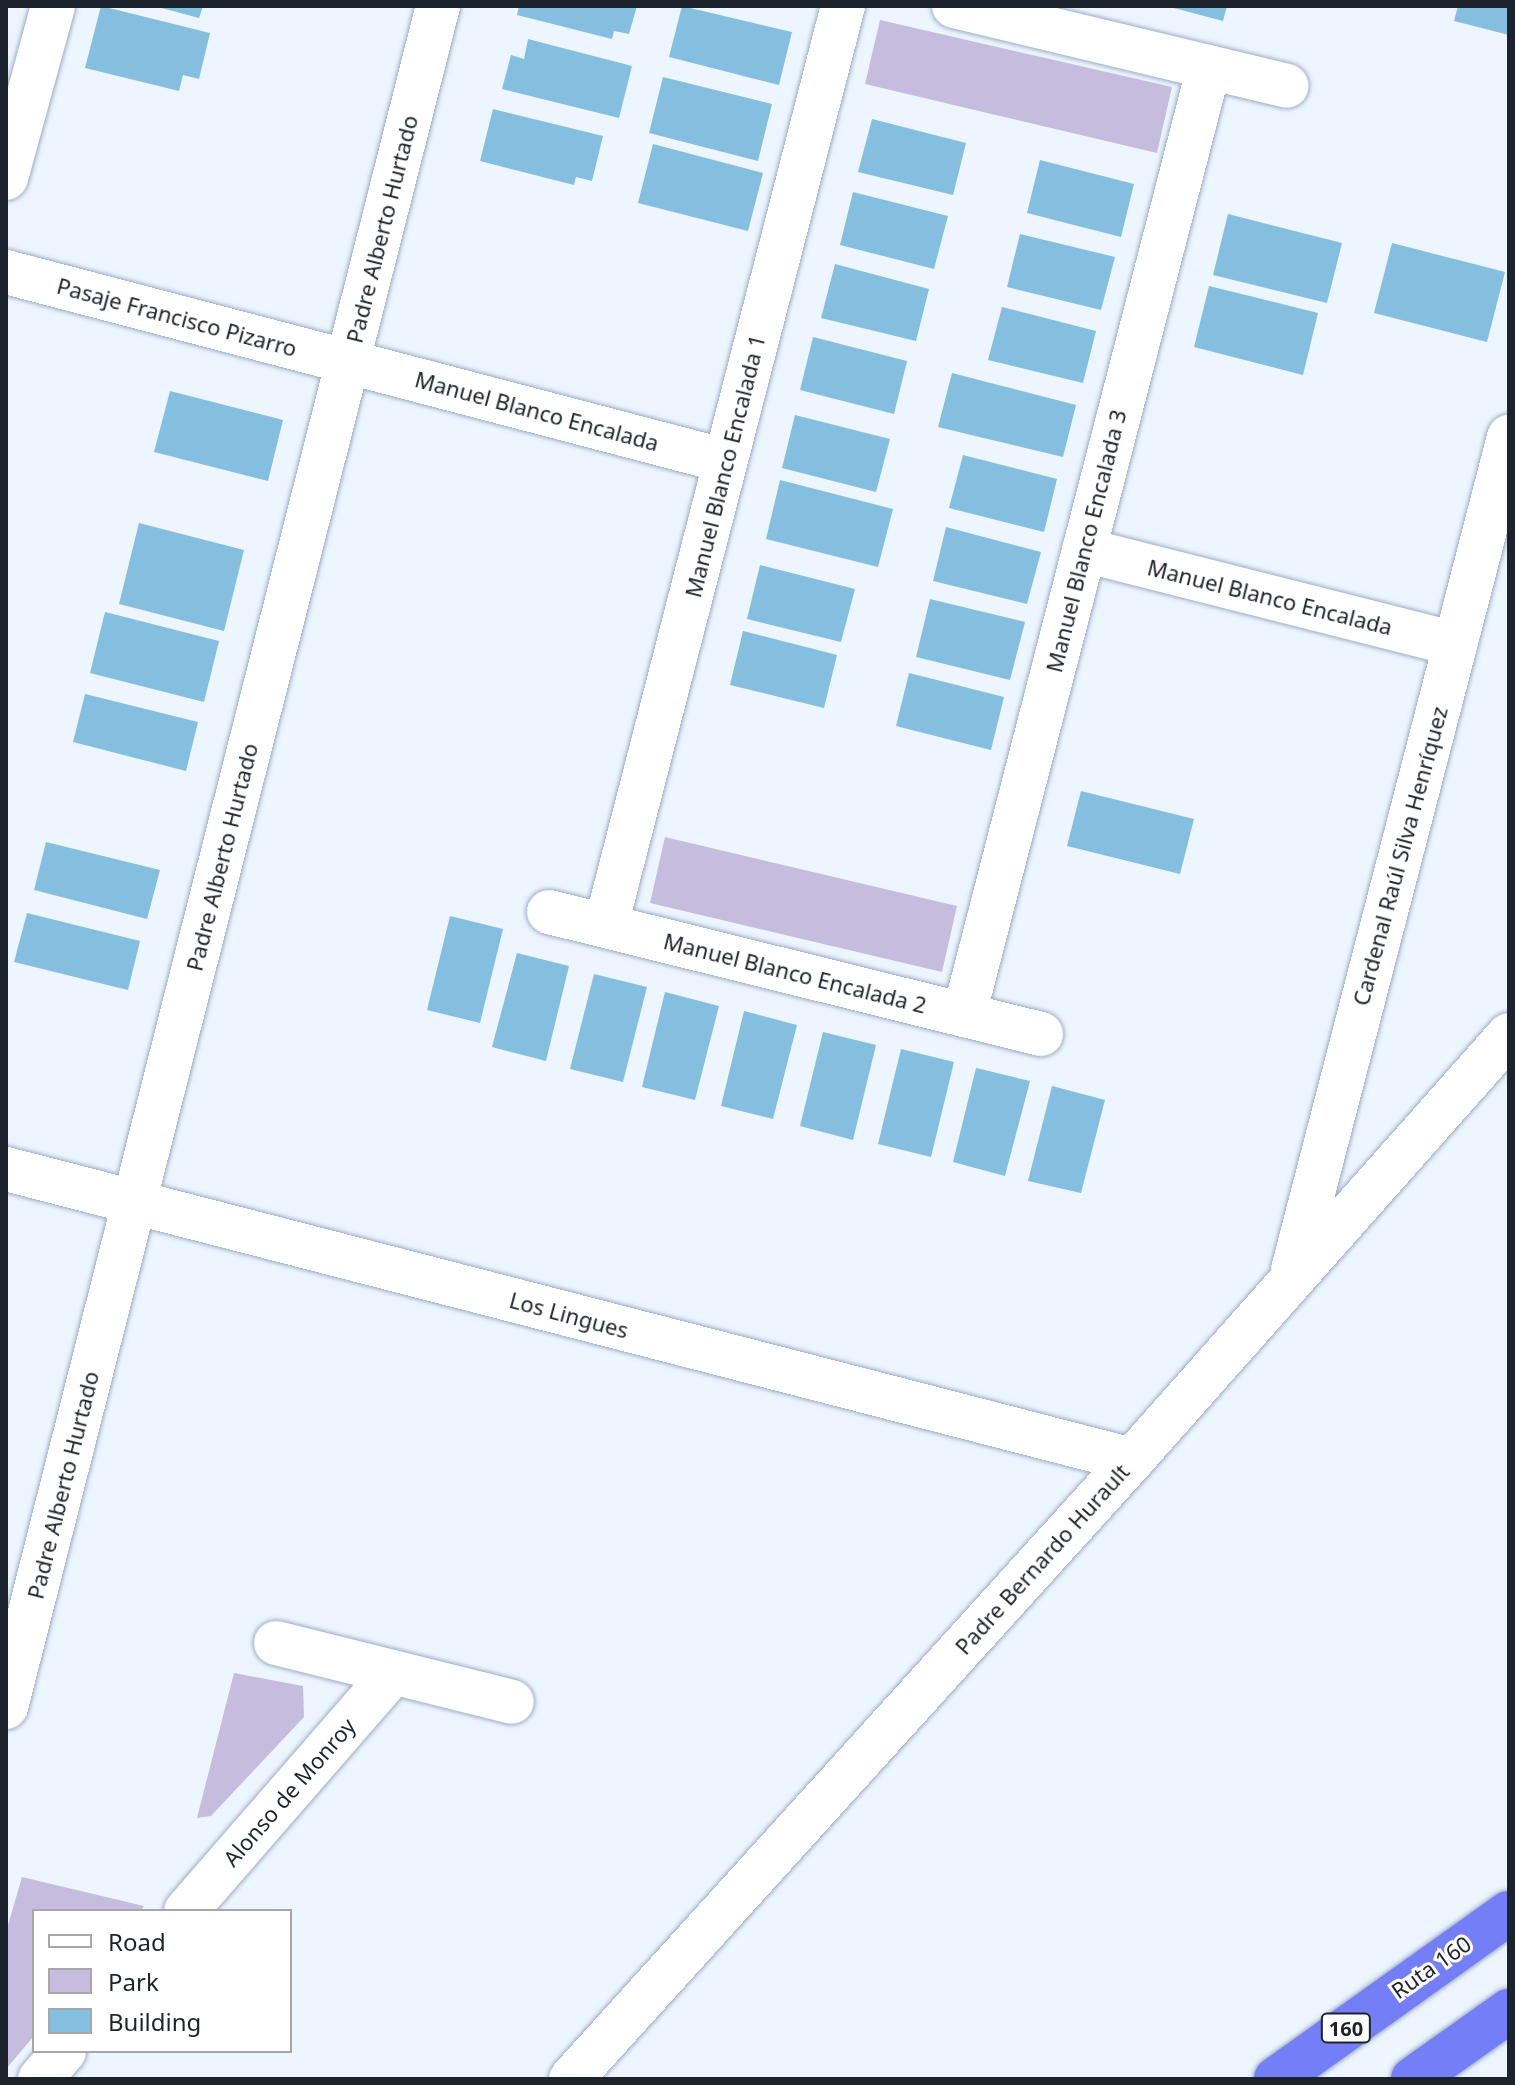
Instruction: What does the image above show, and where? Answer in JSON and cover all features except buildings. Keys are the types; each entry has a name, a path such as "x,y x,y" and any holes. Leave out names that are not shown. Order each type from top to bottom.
{"highway":[{"name":"Ruta 160","path":"1276,2079 1509,1913"},
{"path":"1413,2079 1509,2011"}],"street":[{"path":"6,178 53,6"},
{"name":"Padre Alberto Hurtado","path":"6,1707 438,6"},
{"name":"Manuel Blanco Encalada 1","path":"606,925 843,6"},
{"path":"954,6 1287,86"},
{"name":"Manuel Blanco Encalada 3","path":"964,1015 1209,67"},
{"name":"Pasaje Francisco Pizarro","path":"6,272 348,362"},
{"name":"Manuel Blanco Encalada","path":"348,362 726,461"},
{"name":"Cardenal Raúl Silva Henríquez","path":"1292,1276 1507,451"},
{"name":"Manuel Blanco Encalada","path":"1084,550 1455,644"},
{"name":"Manuel Blanco Encalada 2","path":"549,912 1041,1034"},
{"name":"Padre Bernardo Hurault","path":"571,2079 1132,1460 1292,1276 1509,1035"},
{"name":"Los Lingues","path":"6,1169 1132,1460"},
{"path":"276,1643 512,1702"},
{"name":"Alonso de Monroy","path":"188,1909 393,1673"},
{"path":"40,2079 62,2053"}],"green space":[{"path":"880,20 1172,87 1157,153 865,84"},
{"path":"665,837 957,906 942,972 650,903"},
{"path":"234,1673 303,1686 304,1717 211,1816 197,1818"},
{"path":"22,1877 144,1906 142,1909 32,1909 32,2038 6,2069 6,1932"}]}
